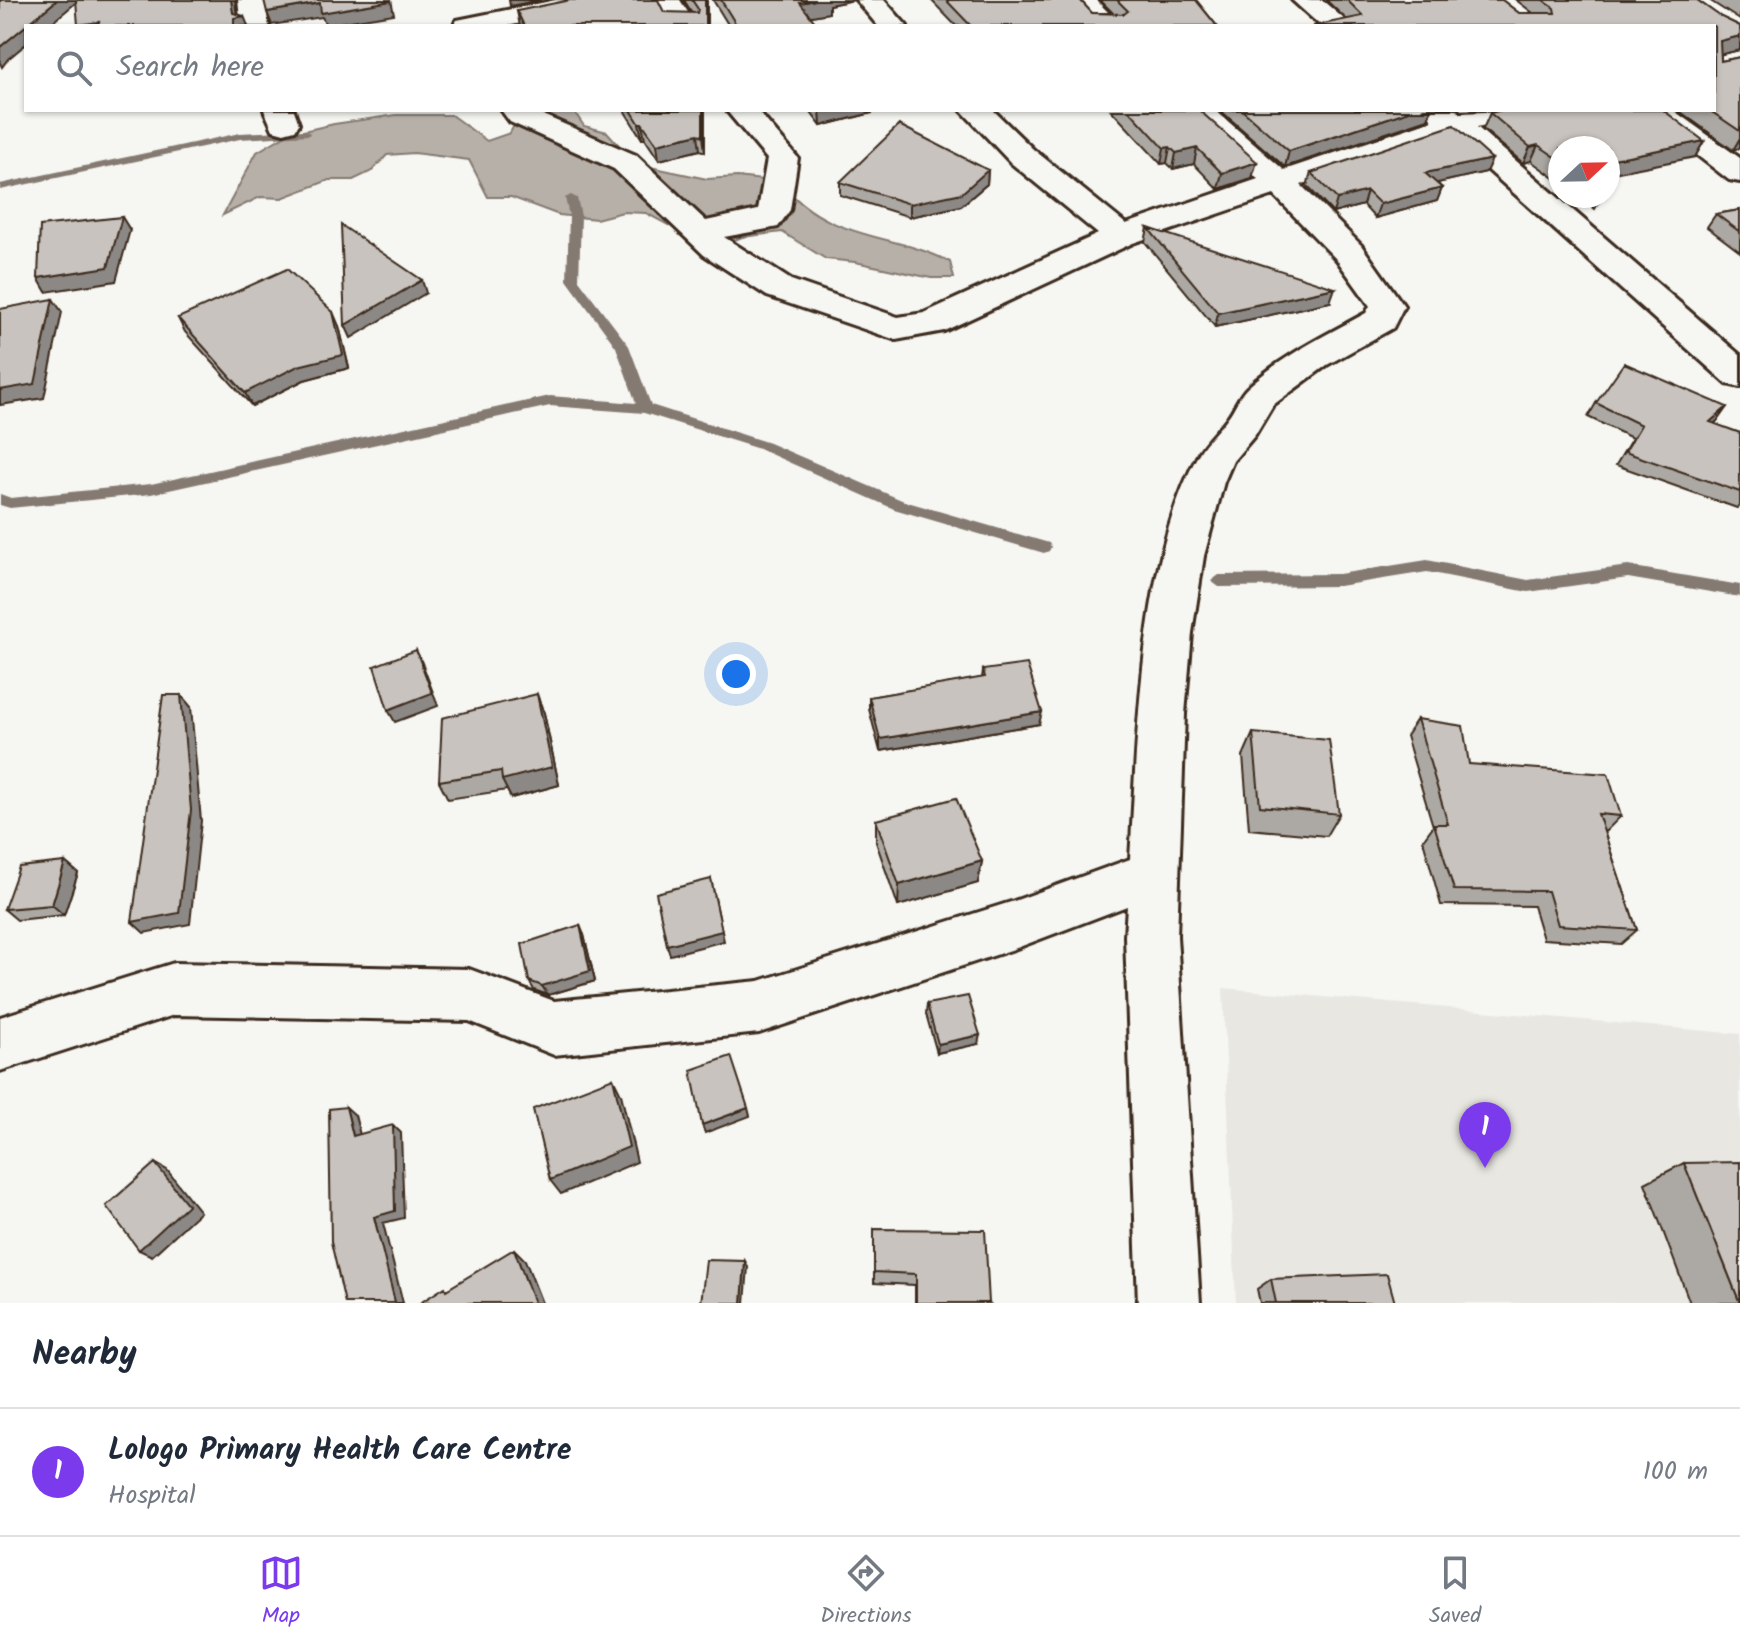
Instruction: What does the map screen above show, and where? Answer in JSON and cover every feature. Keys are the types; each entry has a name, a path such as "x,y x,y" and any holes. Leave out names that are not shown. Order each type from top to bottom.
{"street":[{"path":"251,0 255,24"},
{"path":"473,19 595,0"},
{"path":"667,0 682,24"},
{"path":"869,0 891,24"},
{"path":"1080,0 1106,24"},
{"path":"1305,0 1335,24"},
{"path":"517,112 532,122 625,162 716,248 779,288 896,329 932,323 1121,236 1277,183 1447,117 1496,112"},
{"path":"698,232 767,220 774,210 783,158 743,112"},
{"path":"978,112 1022,156 1121,236"},
{"path":"1169,1303 1151,936 1162,714 1170,633 1183,556 1204,482 1217,455 1242,426 1259,397 1314,357 1381,320 1387,306 1374,284 1344,248 1200,112"},
{"path":"1657,112 1740,173"},
{"path":"1447,117 1740,375"},
{"path":"0,1044 174,989 469,995 554,1028 759,1007 1014,925 1154,873"}],"shaded area":[{"path":"521,112 574,112 584,126 607,132 636,164 707,179 737,177 780,182 799,202 840,226 950,262 954,278 931,278 826,259 782,232 742,237 716,248 690,243 676,229 646,213 623,212 596,219 559,215 511,197 488,197 469,160 414,153 387,155 372,171 353,180 329,180 282,198 260,197 223,215 257,152 286,135 396,115 451,115 487,141 510,133"},
{"path":"1223,988 1740,1034 1740,1303 1236,1303"}],"building":[{"path":"0,0 57,0 24,24 0,47"},
{"path":"76,0 231,0 233,13 244,16 234,18 234,24 78,24"},
{"path":"264,0 391,1 321,13 320,3 267,12"},
{"path":"570,0 658,0 664,12 697,13 692,0 705,0 705,24 523,24 517,11"},
{"path":"721,0 815,0 800,3 816,24 736,24"},
{"path":"946,0 1080,0 1092,13 1124,14 1128,11 1117,0 1196,0 1215,24 969,24"},
{"path":"1347,0 1502,0 1519,13 1555,13 1554,8 1543,0 1697,0 1740,26 1740,36 1720,41 1721,61 1740,57 1740,131 1712,112 1716,112 1716,24 1323,24 1363,16"},
{"path":"632,112 703,112 703,136 698,134 657,144"},
{"path":"1131,112 1201,112 1257,162 1222,173 1197,148 1176,153 1170,147 1164,148"},
{"path":"1244,112 1406,112 1289,151"},
{"path":"1666,112 1704,141 1620,158 1620,136 1548,136 1548,152 1538,145 1530,147 1490,113"},
{"path":"899,125 988,170 962,193 910,204 840,182"},
{"path":"1454,125 1492,159 1425,173 1442,188 1380,204 1367,191 1337,199 1311,173"},
{"path":"1740,210 1740,232 1716,214"},
{"path":"122,217 108,267 38,278 40,226"},
{"path":"341,225 422,280 345,325"},
{"path":"1148,228 1335,288 1218,313"},
{"path":"287,269 333,312 343,355 298,366 245,393 178,318"},
{"path":"53,299 35,384 0,390 0,309"},
{"path":"1624,363 1727,407 1710,422 1740,433 1740,492 1625,452 1641,425 1596,403"},
{"path":"416,650 432,693 388,710 374,666"},
{"path":"1027,664 1042,712 880,739 869,697 985,677 983,670"},
{"path":"537,694 552,767 502,780 501,771 439,781 442,718"},
{"path":"163,695 181,695 191,810 179,913 132,922"},
{"path":"1417,719 1463,726 1469,764 1608,774 1621,816 1598,814 1637,930 1558,925 1548,891 1454,890 1434,824 1448,824"},
{"path":"1253,733 1329,740 1339,814 1260,806"},
{"path":"956,798 982,861 899,885 876,820"},
{"path":"65,862 52,905 4,909 19,867"},
{"path":"711,879 722,931 667,945 656,893"},
{"path":"580,925 590,971 542,986 529,981 522,944"},
{"path":"968,996 980,1035 938,1044 927,1004"},
{"path":"731,1056 748,1108 702,1125 691,1070"},
{"path":"613,1078 629,1147 550,1180 533,1109"},
{"path":"346,1107 353,1136 393,1125 395,1211 374,1217 394,1303 345,1303 331,1242 329,1109"},
{"path":"1740,1162 1740,1303 1684,1163"},
{"path":"155,1163 188,1205 139,1250 106,1206"},
{"path":"874,1229 985,1230 989,1303 916,1303 916,1274 874,1272"},
{"path":"514,1249 534,1303 420,1303 445,1287 446,1290"},
{"path":"706,1260 745,1261 742,1303 701,1303"},
{"path":"1387,1274 1395,1303 1276,1303 1271,1279"}],"waterway":[{"path":"0,187 240,136 305,133"},
{"path":"571,198 575,216 573,280 622,346 645,408"},
{"path":"0,499 10,503 151,489 550,401 645,408"},
{"path":"645,408 764,446 899,505 1044,547"},
{"path":"1219,581 1339,580 1427,566 1528,586 1628,572 1740,591"}],"place":[{"name":"Lologo Primary Health Care Centre","path":"1485,1168"}]}
